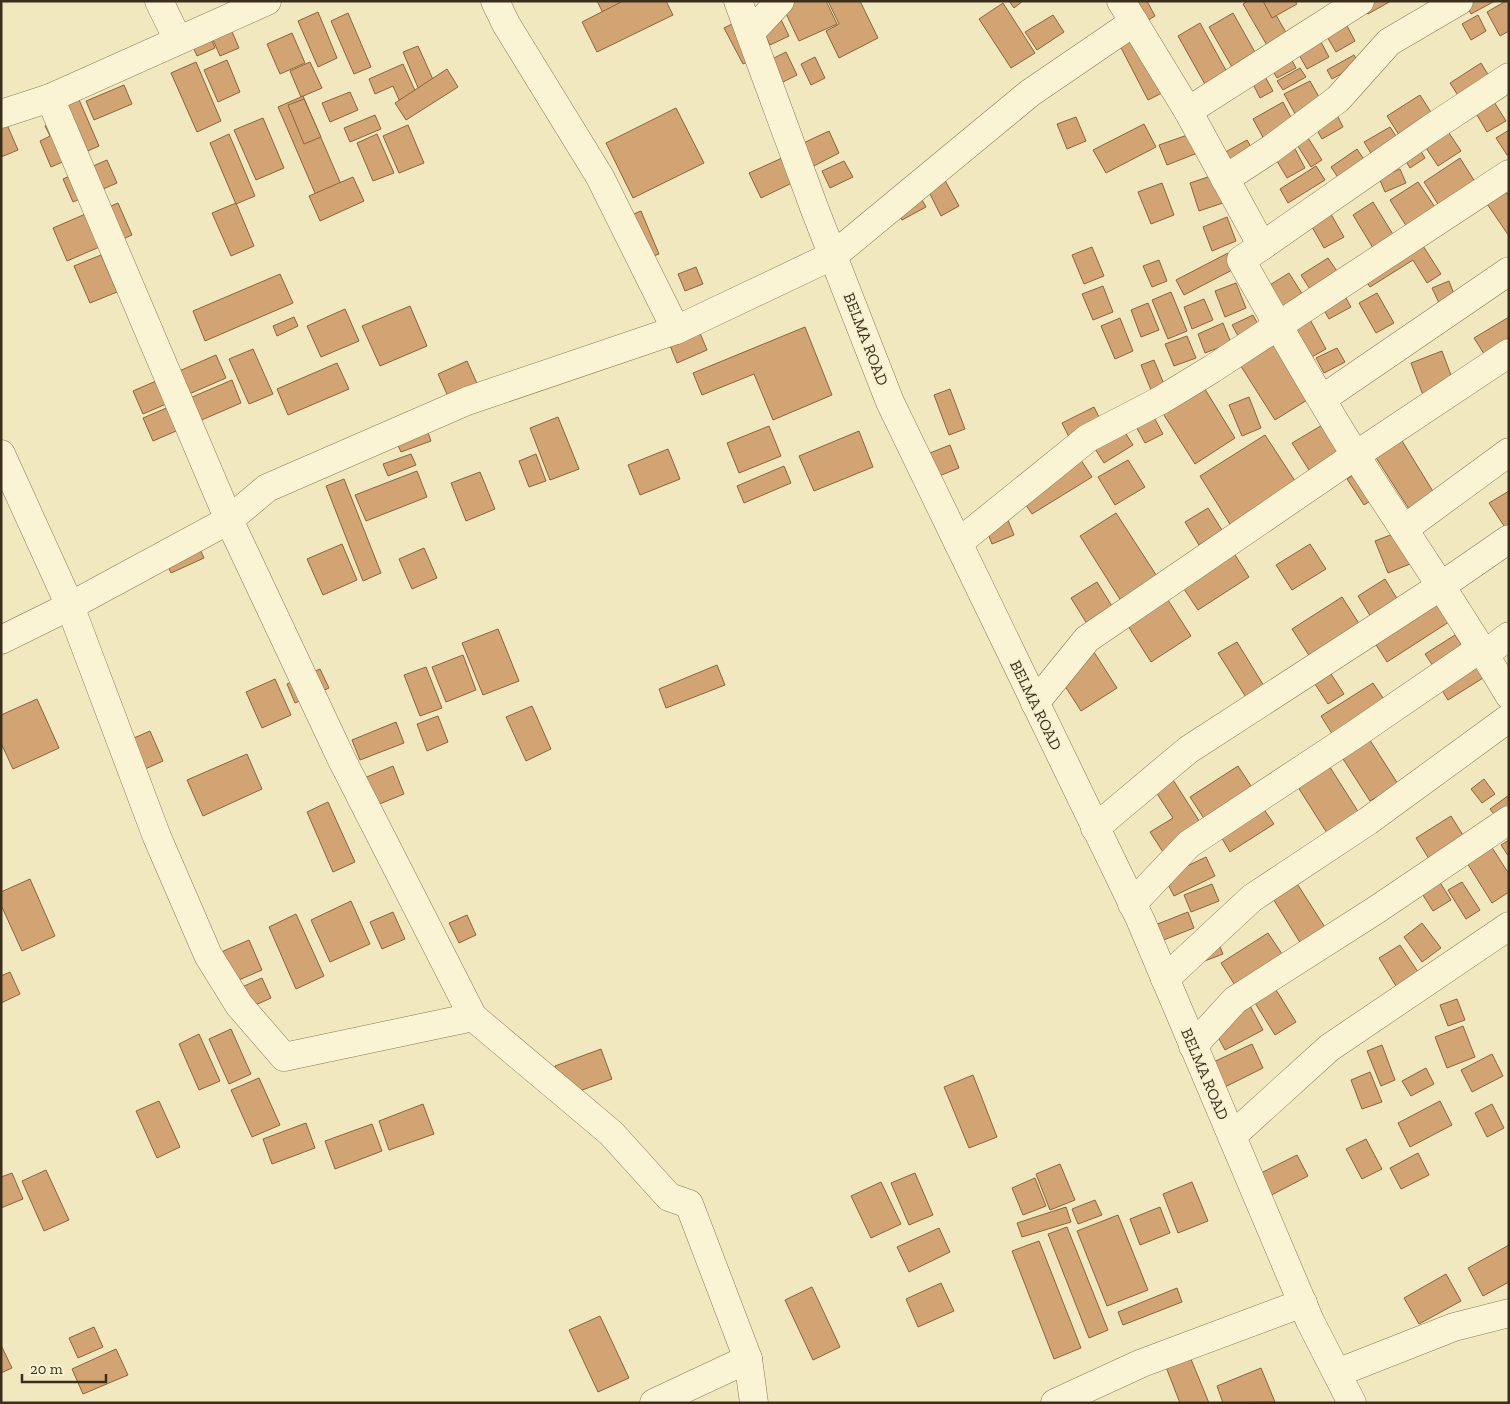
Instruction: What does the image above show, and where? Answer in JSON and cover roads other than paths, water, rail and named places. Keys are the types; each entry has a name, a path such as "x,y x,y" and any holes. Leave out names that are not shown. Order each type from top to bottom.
{"street":[{"path":"160,1 178,40"},
{"path":"1,114 50,98 267,1"},
{"path":"495,1 506,24 600,177 676,330"},
{"name":"BELMA ROAD","path":"738,1 815,210 890,402 1132,904 1303,1303 1352,1403"},
{"path":"750,34 780,1"},
{"path":"1188,111 1360,1"},
{"path":"1225,179 1271,149 1338,99 1389,42 1459,1"},
{"path":"1,640 70,606 229,520 267,488 458,405 676,330 834,255 1128,12 1188,111 1262,246"},
{"path":"1509,77 1430,129 1241,260 1278,327 1356,455 1509,694"},
{"path":"50,98 229,520 342,760 473,1017 611,1133 669,1197 690,1204 748,1359 754,1403"},
{"path":"958,543 1088,438 1160,400 1212,369 1509,174"},
{"path":"1322,399 1509,271"},
{"path":"1035,703 1087,640 1356,455 1509,353"},
{"path":"1404,529 1509,452"},
{"path":"1,454 70,606 157,837 208,955 239,1005 284,1056 473,1017"},
{"path":"1095,828 1188,750 1441,586 1509,539"},
{"path":"1132,904 1189,844 1483,651 1509,636"},
{"path":"1165,979 1252,898 1368,821 1509,718"},
{"path":"1193,1046 1235,1000 1376,910 1509,820"},
{"path":"1232,1136 1329,1048 1509,926"},
{"path":"1055,1403 1142,1363 1303,1303"},
{"path":"1337,1373 1454,1328 1509,1313"},
{"path":"654,1403 748,1359"}]}
